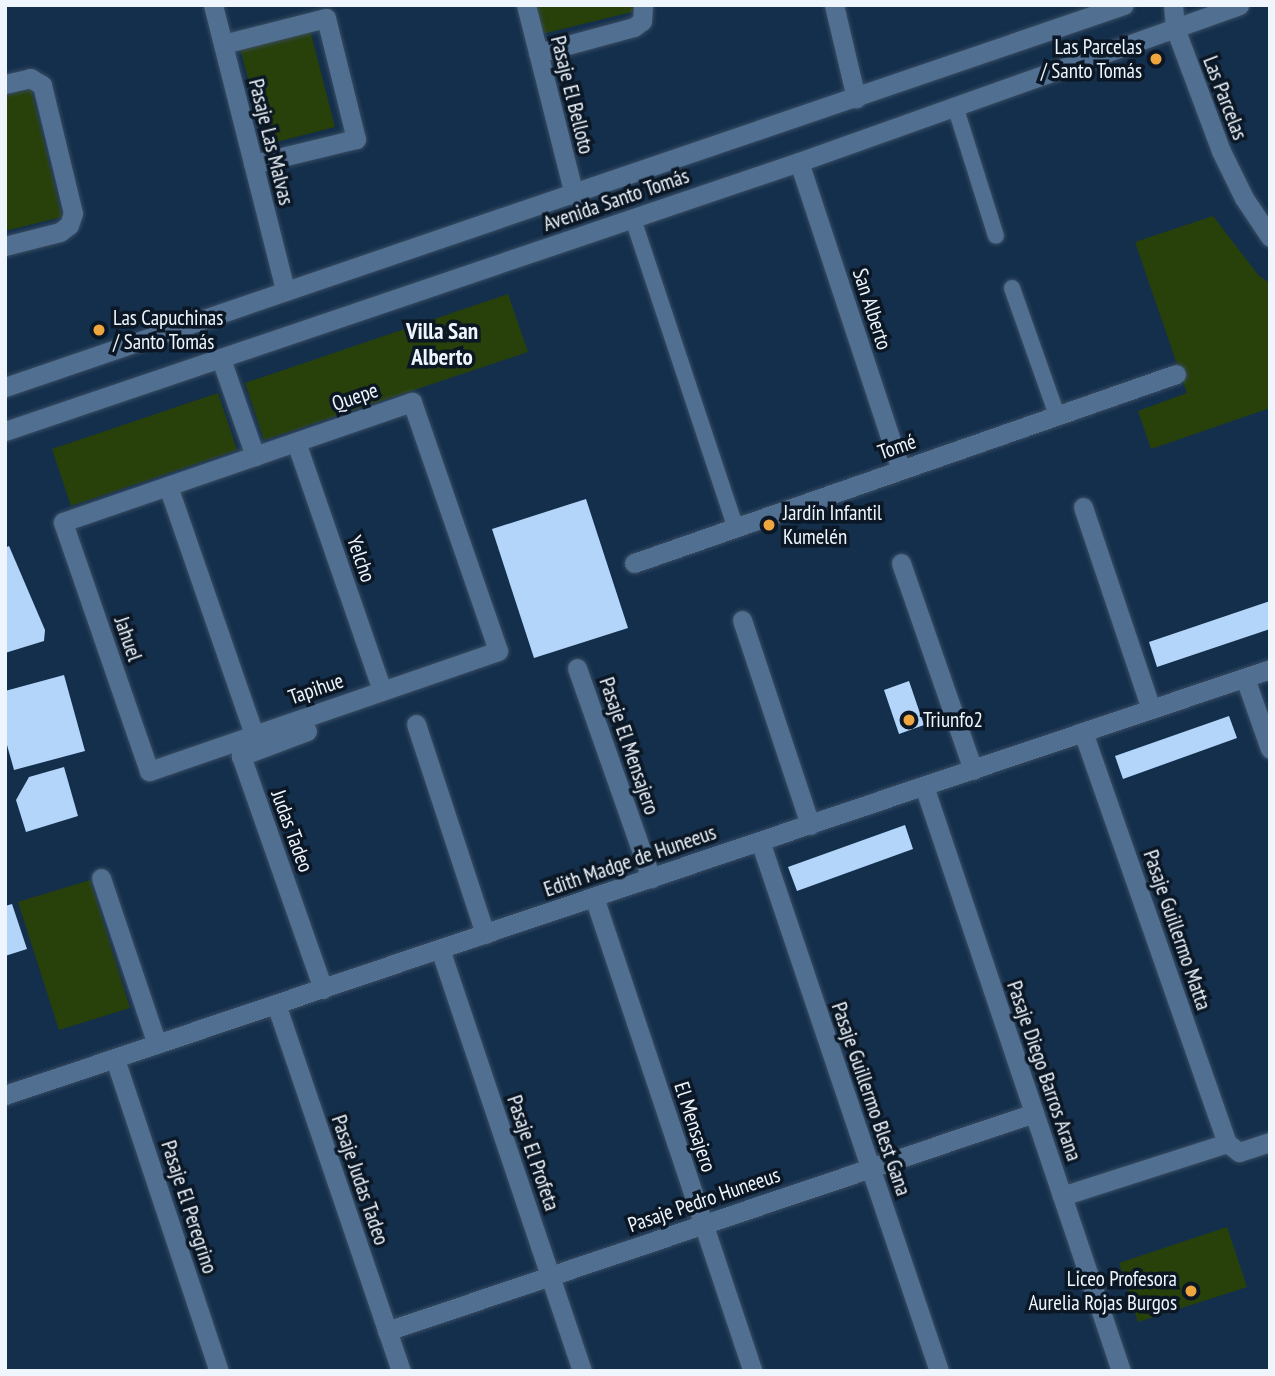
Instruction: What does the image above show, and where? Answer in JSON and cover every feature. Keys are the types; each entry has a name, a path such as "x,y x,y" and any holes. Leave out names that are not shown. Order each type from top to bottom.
{"street":[{"name":"Pasaje Las Malvas","path":"213,5 285,290"},
{"name":"Pasaje El Belloto","path":"526,5 574,195"},
{"path":"538,53 634,27 642,21 642,5"},
{"path":"834,5 856,98"},
{"name":"Avenida Santo Tomás","path":"5,387 285,290 574,195 1124,5"},
{"name":"Las Parcelas","path":"1173,5 1175,28 1232,175 1270,237"},
{"name":"Avenida Santo Tomás","path":"5,430 799,162 1240,5"},
{"path":"223,44 326,18 356,139 253,164"},
{"path":"5,85 30,78 41,85 73,213 69,225 60,232 5,246"},
{"name":"San Alberto","path":"799,162 901,470"},
{"path":"221,359 255,456"},
{"name":"Tomé","path":"634,563 1176,374"},
{"name":"Quepe","path":"63,522 412,402 498,651"},
{"name":"Yelcho","path":"296,442 382,691"},
{"path":"168,486 254,735"},
{"path":"1083,507 1151,709"},
{"name":"Jahuel","path":"63,522 149,771"},
{"path":"901,563 973,770"},
{"path":"742,620 810,825"},
{"name":"Tapihue","path":"149,771 498,651"},
{"name":"Pasaje El Mensajero","path":"577,668 651,878"},
{"name":"Edith Madge de Huneeus","path":"5,1095 1270,669"},
{"path":"1245,678 1270,750"},
{"path":"416,724 485,934"},
{"name":"Judas Tadeo","path":"307,731 241,756 323,989"},
{"name":"Pasaje Guillermo Matta","path":"1083,732 1227,1143"},
{"name":"Pasaje Diego Barros Arana","path":"924,786 1121,1371"},
{"name":"Pasaje Guillermo Blest Gana","path":"760,841 939,1371"},
{"path":"101,878 157,1044"},
{"name":"El Mensajero","path":"594,897 753,1371"},
{"name":"Pasaje El Profeta","path":"440,949 582,1371"},
{"name":"Pasaje Judas Tadeo","path":"276,1004 401,1371"},
{"name":"Pasaje El Peregrino","path":"115,1059 219,1371"},
{"name":"Pasaje Pedro Huneeus","path":"387,1331 1034,1113"},
{"path":"1062,1196 1227,1143 1239,1152 1270,1142"}],"lane":[{"path":"955,106 996,236"},
{"path":"633,219 736,528"},
{"path":"1012,288 1057,415"}],"green space":[{"path":"531,5 634,5 636,11 538,35"},
{"path":"310,30 335,127 265,145 240,48"},
{"path":"31,89 62,217 5,231 5,95"},
{"path":"1213,216 1259,276 1270,283 1270,408 1151,449 1138,411 1187,393 1135,242"},
{"path":"508,294 528,352 264,440 245,383"},
{"path":"218,393 237,450 71,506 52,449"},
{"path":"90,880 130,1008 59,1030 18,902"},
{"path":"1227,1227 1247,1287 1138,1322 1119,1263"}],"building":[{"path":"586,499 628,628 534,658 492,529"},
{"path":"9,546 45,630 44,641 5,653 5,548"},
{"path":"1270,601 1270,629 1157,667 1149,642"},
{"path":"64,675 85,751 14,770 5,738 5,691"},
{"path":"909,681 924,725 899,734 884,690"},
{"path":"1229,716 1237,738 1123,779 1115,756"},
{"path":"64,767 78,816 26,832 16,800 29,777"},
{"path":"905,825 913,849 797,891 788,867"},
{"path":"12,904 27,949 5,956 5,906"}],"place":[{"name":"Las Parcelas / Santo Tomás","path":"1156,59"},
{"name":"Las Capuchinas / Santo Tomás","path":"99,330"},
{"name":"Jardín Infantil Kumelén","path":"769,525"},
{"name":"Triunfo2","path":"909,720"},
{"name":"Liceo Profesora Aurelia Rojas Burgos","path":"1191,1291"}],"district":[{"name":"Villa San Alberto","path":"442,344"}]}
